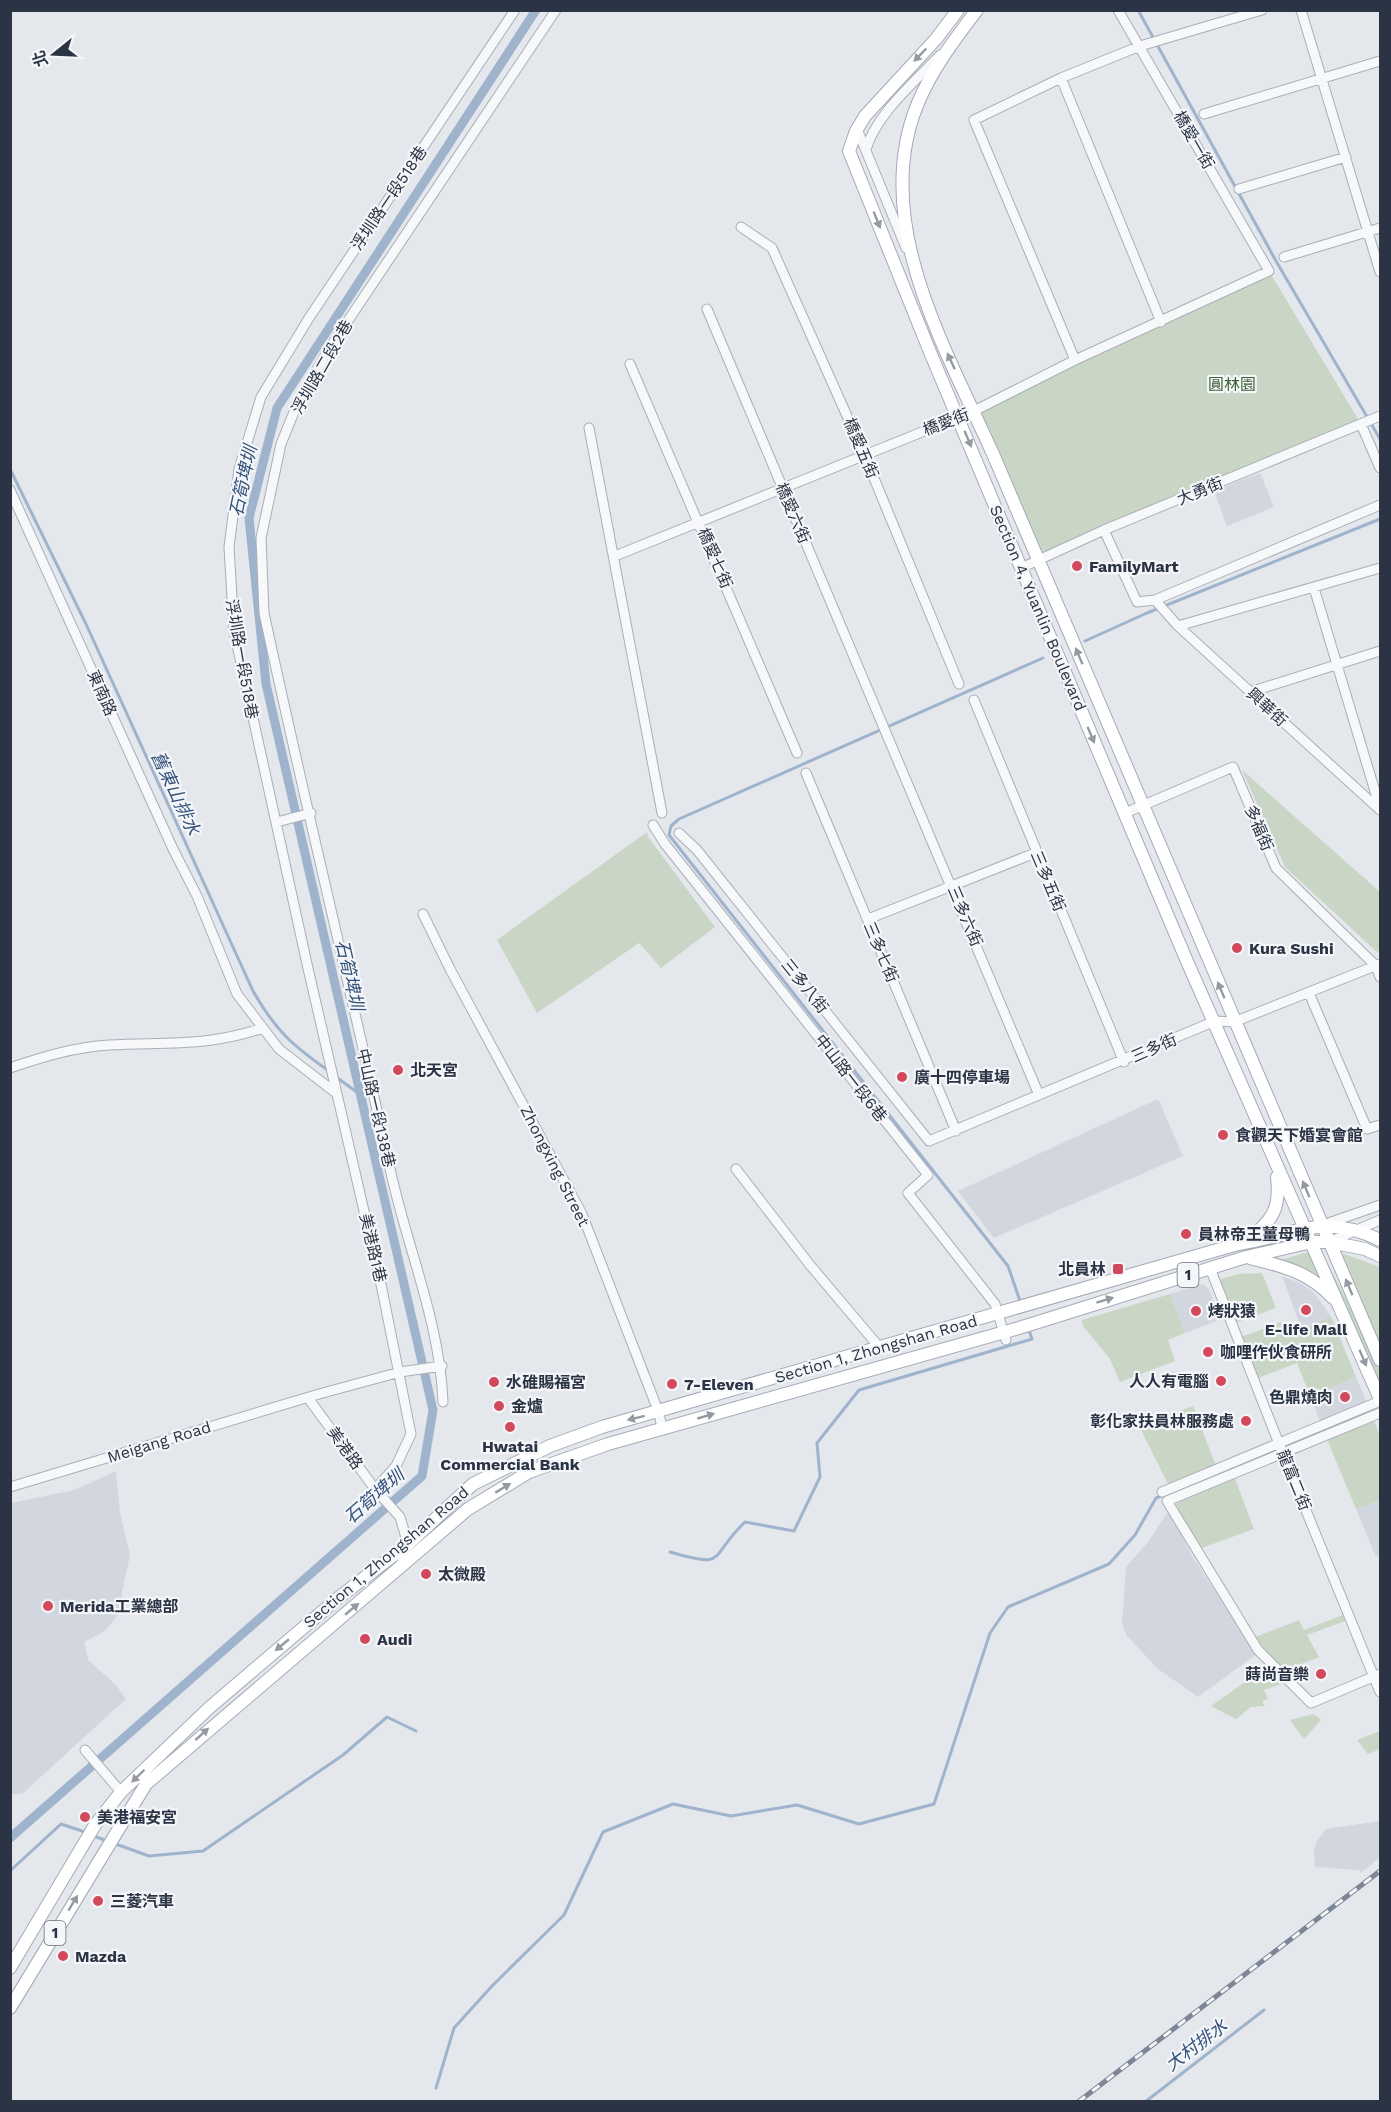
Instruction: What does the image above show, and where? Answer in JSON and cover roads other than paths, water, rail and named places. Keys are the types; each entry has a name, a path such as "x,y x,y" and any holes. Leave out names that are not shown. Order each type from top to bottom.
{"main road":[{"name":"Section 4, Yuanlin Boulevard","path":"958,10 936,39 865,116 857,129 849,151 1125,813 1276,1166 1346,1319"},
{"name":"Section 4, Yuanlin Boulevard","path":"977,10 950,44 918,102 907,137 903,213 913,267 932,320 1039,561 1380,1360"},
{"path":"1245,1243 1272,1219 1277,1208 1279,1193 1276,1166"},
{"name":"1","path":"1245,1243 1322,1225 1355,1230 1380,1240"},
{"name":"1","path":"1210,1268 1312,1242 1329,1242 1365,1249 1380,1256"},
{"name":"Section 1, Zhongshan Road","path":"10,1968 94,1824 121,1792 208,1708 337,1599 408,1544 473,1484 550,1446 602,1427 659,1413 1245,1243"},
{"path":"1246,1257 1289,1267 1307,1275 1329,1293 1346,1319 1380,1400"},
{"name":"Section 1, Zhongshan Road","path":"10,2008 109,1841 146,1784 214,1723 399,1570 468,1509 529,1472 663,1429 1004,1336 1019,1328 1049,1318 1210,1268"}],"street":[{"name":"浮圳路一段518巷","path":"333,1079 234,631 230,596 229,547 233,502 252,420 261,397 303,327 515,10"},
{"name":"浮圳路二段2巷","path":"311,813 264,613 261,538 281,444 296,407 329,349 556,10"},
{"name":"橋愛一街","path":"1118,10 1144,46 1269,271"},
{"path":"1075,360 974,120 1061,78 1144,46 1262,10"},
{"path":"1301,10 1380,272"},
{"path":"866,149 871,133 885,114 950,44"},
{"path":"1204,114 1380,61"},
{"path":"1061,78 1161,322"},
{"path":"857,129 913,267"},
{"path":"1239,189 1346,157"},
{"name":"橋愛五街","path":"741,227 772,248 864,454 959,684"},
{"path":"1284,257 1380,228"},
{"name":"橋愛街","path":"615,556 974,411 1075,360 1269,271"},
{"name":"橋愛六街","path":"707,309 889,736"},
{"name":"橋愛七街","path":"630,364 797,753"},
{"name":"大勇街","path":"1021,567 1039,561 1104,530 1378,417"},
{"path":"1363,423 1380,468"},
{"path":"589,428 662,813"},
{"name":"東南路","path":"10,490 173,849 197,896 237,994 263,1028"},
{"path":"1104,530 1137,602 1156,601 1380,506"},
{"path":"1178,626 1380,568"},
{"path":"1314,588 1380,809"},
{"name":"興華街","path":"1156,601 1178,626 1380,809"},
{"path":"1250,692 1380,651"},
{"name":"三多五街","path":"974,700 1035,853 1124,1062"},
{"name":"三多六街","path":"889,736 1039,1095"},
{"name":"多福街","path":"1125,813 1144,807 1233,767 1276,868 1378,965"},
{"name":"三多七街","path":"806,772 956,1131"},
{"path":"1357,789 1371,776"},
{"path":"277,822 311,813"},
{"name":"中山路一段138巷","path":"311,813 333,925 391,1175 442,1366 443,1402"},
{"name":"中山路一段6巷","path":"653,825 665,844 928,1175 908,1193 995,1304 1004,1336"},
{"name":"三多八街","path":"680,833 697,850 929,1142"},
{"path":"868,920 1035,853"},
{"name":"Zhongxing Street","path":"423,914 450,969 582,1214 659,1413 663,1429"},
{"path":"1378,965 1380,977"},
{"name":"三多街","path":"929,1142 1124,1062 1215,1021 1234,1022 1378,965"},
{"path":"1309,993 1367,1129 1380,1125"},
{"path":"10,1068 67,1052 108,1045 182,1045 230,1039 263,1028 279,1049 336,1093"},
{"name":"美港路1巷","path":"333,1079 400,1372 411,1434 396,1466 378,1493"},
{"path":"736,1169 810,1266 880,1348"},
{"path":"1322,1225 1380,1205"},
{"path":"1355,1230 1380,1220"},
{"name":"1","path":"1329,1242 1355,1230"},
{"name":"龍富二街","path":"1210,1268 1281,1449 1377,1675 1380,1692"},
{"name":"Meigang Road","path":"10,1486 400,1372 442,1366"},
{"name":"美港路","path":"308,1398 378,1493 400,1517 408,1544"},
{"path":"1281,1449 1380,1400"},
{"path":"1377,1675 1311,1703 1258,1650 1165,1497 1281,1449 1380,1413"},
{"path":"399,1570 408,1544"},
{"path":"85,1750 106,1771 121,1792"}],"waterway":[{"name":"石筍埤圳","path":"10,1838 422,1476 433,1410 266,684 249,518 277,408 536,10"},
{"path":"1138,10 1276,261 1380,439"},
{"name":"舊東山排水","path":"10,469 86,624 253,991 277,1027 329,1071"},
{"path":"1085,641 1147,613 1380,519"},
{"path":"1021,1304 1008,1266 669,835 671,826 679,819 1043,658"},
{"name":"舊東山排水","path":"336,1077 361,1095"},
{"path":"670,1552 701,1560 710,1559 720,1552 745,1522 794,1531 820,1477 817,1443 859,1390 1032,1339 1028,1327"},
{"path":"1281,1447 1365,1413"},
{"path":"436,2088 454,2028 492,1986 564,1915 603,1832 673,1804 731,1816 797,1805 859,1824 934,1804 990,1633 1008,1607 1109,1564 1135,1535 1156,1498 1164,1495"},
{"path":"113,1843 149,1856 203,1851 343,1755 387,1717 416,1731"},
{"path":"10,1871 61,1824 88,1833"},
{"path":"94,1836 107,1841"},
{"name":"大村排水","path":"1145,2102 1264,2010"}],"railway":[{"path":"1078,2102 1380,1871"}],"place":[{"name":"FamilyMart","path":"1077,566"},
{"name":"Kura Sushi","path":"1237,948"},
{"name":"北天宮","path":"398,1070"},
{"name":"廣十四停車場","path":"902,1077"},
{"name":"食觀天下婚宴會館","path":"1223,1135"},
{"name":"員林帝王薑母鴨","path":"1186,1234"},
{"name":"北員林","path":"1118,1269"},
{"name":"E-life Mall","path":"1306,1310"},
{"name":"烤狀猿","path":"1196,1311"},
{"name":"咖哩作伙食研所","path":"1208,1352"},
{"name":"人人有電腦","path":"1221,1381"},
{"name":"水碓賜福宮","path":"494,1382"},
{"name":"7-Eleven","path":"672,1384"},
{"name":"色鼎燒肉","path":"1345,1397"},
{"name":"金爐","path":"499,1406"},
{"name":"彰化家扶員林服務處","path":"1246,1421"},
{"name":"Hwatai Commercial Bank","path":"510,1427"},
{"name":"太微殿","path":"426,1574"},
{"name":"Merida工業總部","path":"48,1606"},
{"name":"Audi","path":"365,1639"},
{"name":"蒔尚音樂","path":"1321,1674"},
{"name":"美港福安宮","path":"85,1817"},
{"name":"三菱汽車","path":"98,1901"},
{"name":"Mazda","path":"63,1956"}],"park label":[{"name":"圓林園","path":"1232,384"}]}
